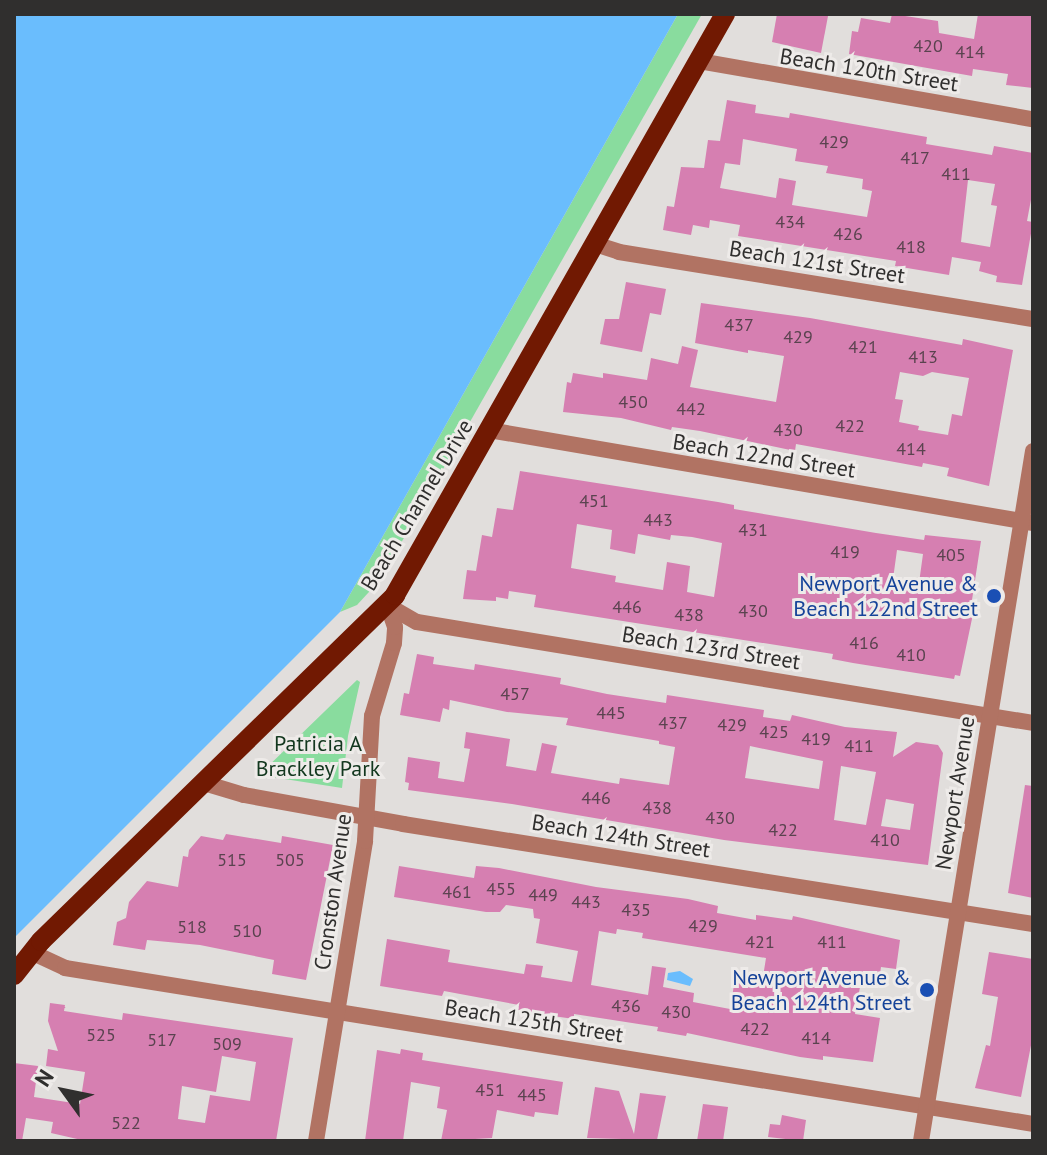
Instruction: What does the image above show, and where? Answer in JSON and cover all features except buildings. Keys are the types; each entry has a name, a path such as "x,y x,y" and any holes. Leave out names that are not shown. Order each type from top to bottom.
{"main road":[{"name":"Beach Channel Drive","path":"14,975 31,952 387,605 725,14"}],"street":[{"name":"Beach 120th Street","path":"699,61 1033,119"},
{"name":"Beach 121st Street","path":"595,244 619,252 1033,319"},
{"name":"Beach 122nd Street","path":"489,430 1027,522"},
{"name":"Newport Avenue","path":"921,1141 990,716 1027,522 1033,451"},
{"name":"Beach 123rd Street","path":"387,605 417,622 1033,723"},
{"name":"Cronston Avenue","path":"316,1141 367,817 372,716 395,634 387,605"},
{"name":"Beach 124th Street","path":"204,783 244,795 367,817 1033,924"},
{"name":"Beach 125th Street","path":"31,952 65,968 1033,1124"}],"green space":[{"path":"678,14 702,14 380,580 357,605 340,612"},
{"name":"Patricia A Brackley Park","path":"357,680 360,682 348,736 342,788 259,775"}],"water":[{"path":"14,14 678,14 340,612 14,938"},
{"path":"680,971 693,979 690,986 667,980 668,973"}],"place":[{"name":"Newport Avenue & Beach 122nd Street","path":"994,596"},
{"name":"Newport Avenue & Beach 124th Street","path":"927,990"}]}
